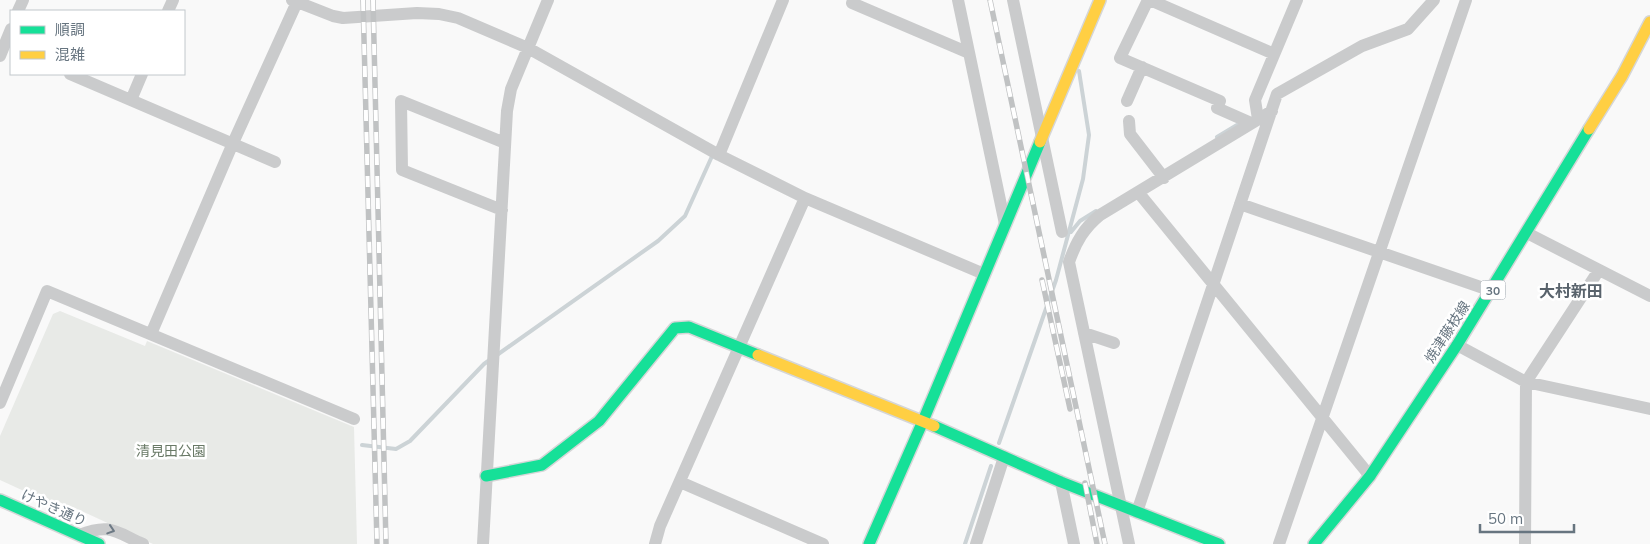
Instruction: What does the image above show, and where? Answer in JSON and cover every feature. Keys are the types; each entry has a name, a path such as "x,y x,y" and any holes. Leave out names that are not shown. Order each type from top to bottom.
{"street":[{"path":"483,544 502,210 504,143 511,88 548,0"},
{"path":"715,152 783,0"},
{"path":"958,0 1005,224"},
{"path":"1013,0 1062,232"},
{"path":"869,544 923,421 1100,0"},
{"path":"1255,121 1217,108 1220,101 1120,58 1149,0 1274,54"},
{"path":"1255,121 1255,100 1297,0"},
{"path":"1137,512 1277,94 1362,46 1408,29 1434,0"},
{"path":"1278,544 1466,0"},
{"path":"151,334 295,1 343,18 417,13 439,14 458,18 528,48 715,152 805,198 984,274"},
{"path":"852,3 969,53"},
{"name":"焼津藤枝線","path":"1314,544 1370,476 1458,345 1622,76 1650,22"},
{"path":"5,50 10,32"},
{"path":"1127,101 1142,67"},
{"path":"72,75 275,162"},
{"path":"131,100 142,75"},
{"path":"502,210 402,170 401,101 504,143"},
{"path":"1129,544 1068,262 1074,246 1088,224 1100,215 1272,111"},
{"path":"1129,121 1130,134 1164,178"},
{"path":"1138,192 1370,476"},
{"path":"655,544 660,526 805,198"},
{"path":"1240,204 1492,291"},
{"path":"1527,233 1650,296"},
{"path":"1525,544 1526,382 1599,270"},
{"path":"0,403 48,291 354,419"},
{"path":"486,476 542,465 600,421 675,328 689,327 923,421 1061,482 1219,544"},
{"path":"1084,333 1114,343"},
{"path":"1458,345 1526,382 1650,410"},
{"path":"976,544 1004,457"},
{"path":"680,482 823,544"},
{"path":"1061,482 1074,544"},
{"name":"けやき通り","path":"0,500 98,544"},
{"path":"79,535 96,528 104,528 111,529 143,544"}],"green space":[{"name":"清見田公園","path":"60,311 145,346 147,341 354,427 357,544 153,544 73,507 63,509 0,480 0,436 53,314"}],"waterway":[{"path":"999,443 1056,280 1083,179 1089,135 1079,71"},
{"path":"1217,137 1237,125"},
{"path":"497,355 658,241 685,216 713,154"},
{"path":"1071,232 1080,221 1096,211"},
{"path":"362,445 396,449 410,441 491,359"},
{"path":"965,544 991,466"}],"railway":[{"path":"363,0 377,544"},
{"path":"373,0 386,544"},
{"path":"990,0 1105,544"},
{"path":"1042,280 1070,409"},
{"path":"1085,483 1097,544"}],"traffic: fast":[{"path":"1314,544 1370,476 1457,345 1589,129"},
{"path":"869,544 923,421 1040,142"},
{"path":"486,476 542,465 599,421 675,328 689,327 758,355"},
{"path":"934,426 1061,482 1219,544"},
{"path":"0,500 99,544"}],"traffic: slow":[{"path":"1040,142 1100,0"},
{"path":"1589,129 1622,76 1650,22"},
{"path":"758,355 934,426"}],"district":[{"name":"大村新田","path":"1571,291"}]}
